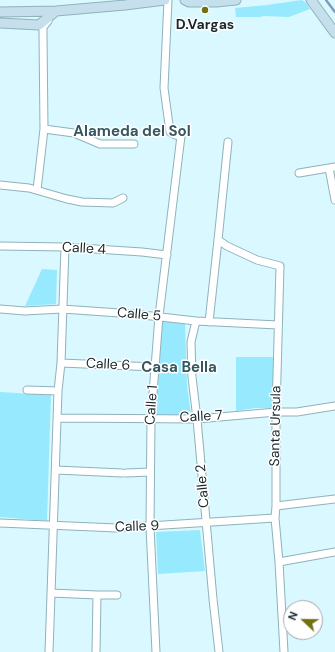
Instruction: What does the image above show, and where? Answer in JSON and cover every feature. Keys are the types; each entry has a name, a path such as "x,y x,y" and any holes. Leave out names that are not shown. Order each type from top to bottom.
{"main road":[{"path":"0,12 56,11 166,0"},
{"path":"185,0 189,2 236,0"},
{"path":"311,0 335,33"},
{"path":"0,23 39,24 56,11"}],"street":[{"name":"Calle 1","path":"156,652 150,527 151,419 159,316 181,136 170,132 164,88 166,0"},
{"path":"37,190 44,129 43,27 56,11"},
{"path":"44,129 74,133 100,144 134,144"},
{"path":"209,322 228,142"},
{"path":"299,172 332,168 335,200"},
{"path":"0,185 29,188 82,202 113,203 123,198"},
{"name":"Santa Ursula","path":"218,240 227,246 257,260 280,266 275,518 284,652"},
{"name":"Calle 4","path":"0,246 65,247 167,255"},
{"path":"49,652 58,391 65,247"},
{"name":"Calle 5","path":"0,309 25,311 62,309 159,316 209,322 278,325"},
{"name":"Calle 2","path":"196,321 191,342 192,377 219,652"},
{"name":"Calle 6","path":"60,363 155,367"},
{"path":"27,390 58,391"},
{"name":"Calle 7","path":"58,418 197,419 276,412 297,412 335,406"},
{"path":"56,470 124,473 150,472"},
{"path":"276,506 335,498"},
{"name":"Calle 9","path":"0,523 117,528 275,518"},
{"path":"279,562 335,552"},
{"path":"51,593 97,596 118,595"},
{"path":"96,652 97,596"}],"shaded area":[{"path":"302,0 310,9 289,17 236,17 235,8"},
{"path":"42,269 57,270 56,304 25,306"},
{"path":"162,321 185,324 187,384 191,416 154,416"},
{"path":"236,357 274,357 272,408 255,408 236,411"},
{"path":"0,392 51,395 47,521 0,517"},
{"path":"200,530 205,571 158,574 156,532"}],"waterway":[{"path":"326,0 335,12"}],"place":[{"name":"D.Vargas","path":"205,10"}],"district":[{"name":"Alameda del Sol","path":"132,132"},
{"name":"Casa Bella","path":"179,368"}]}
